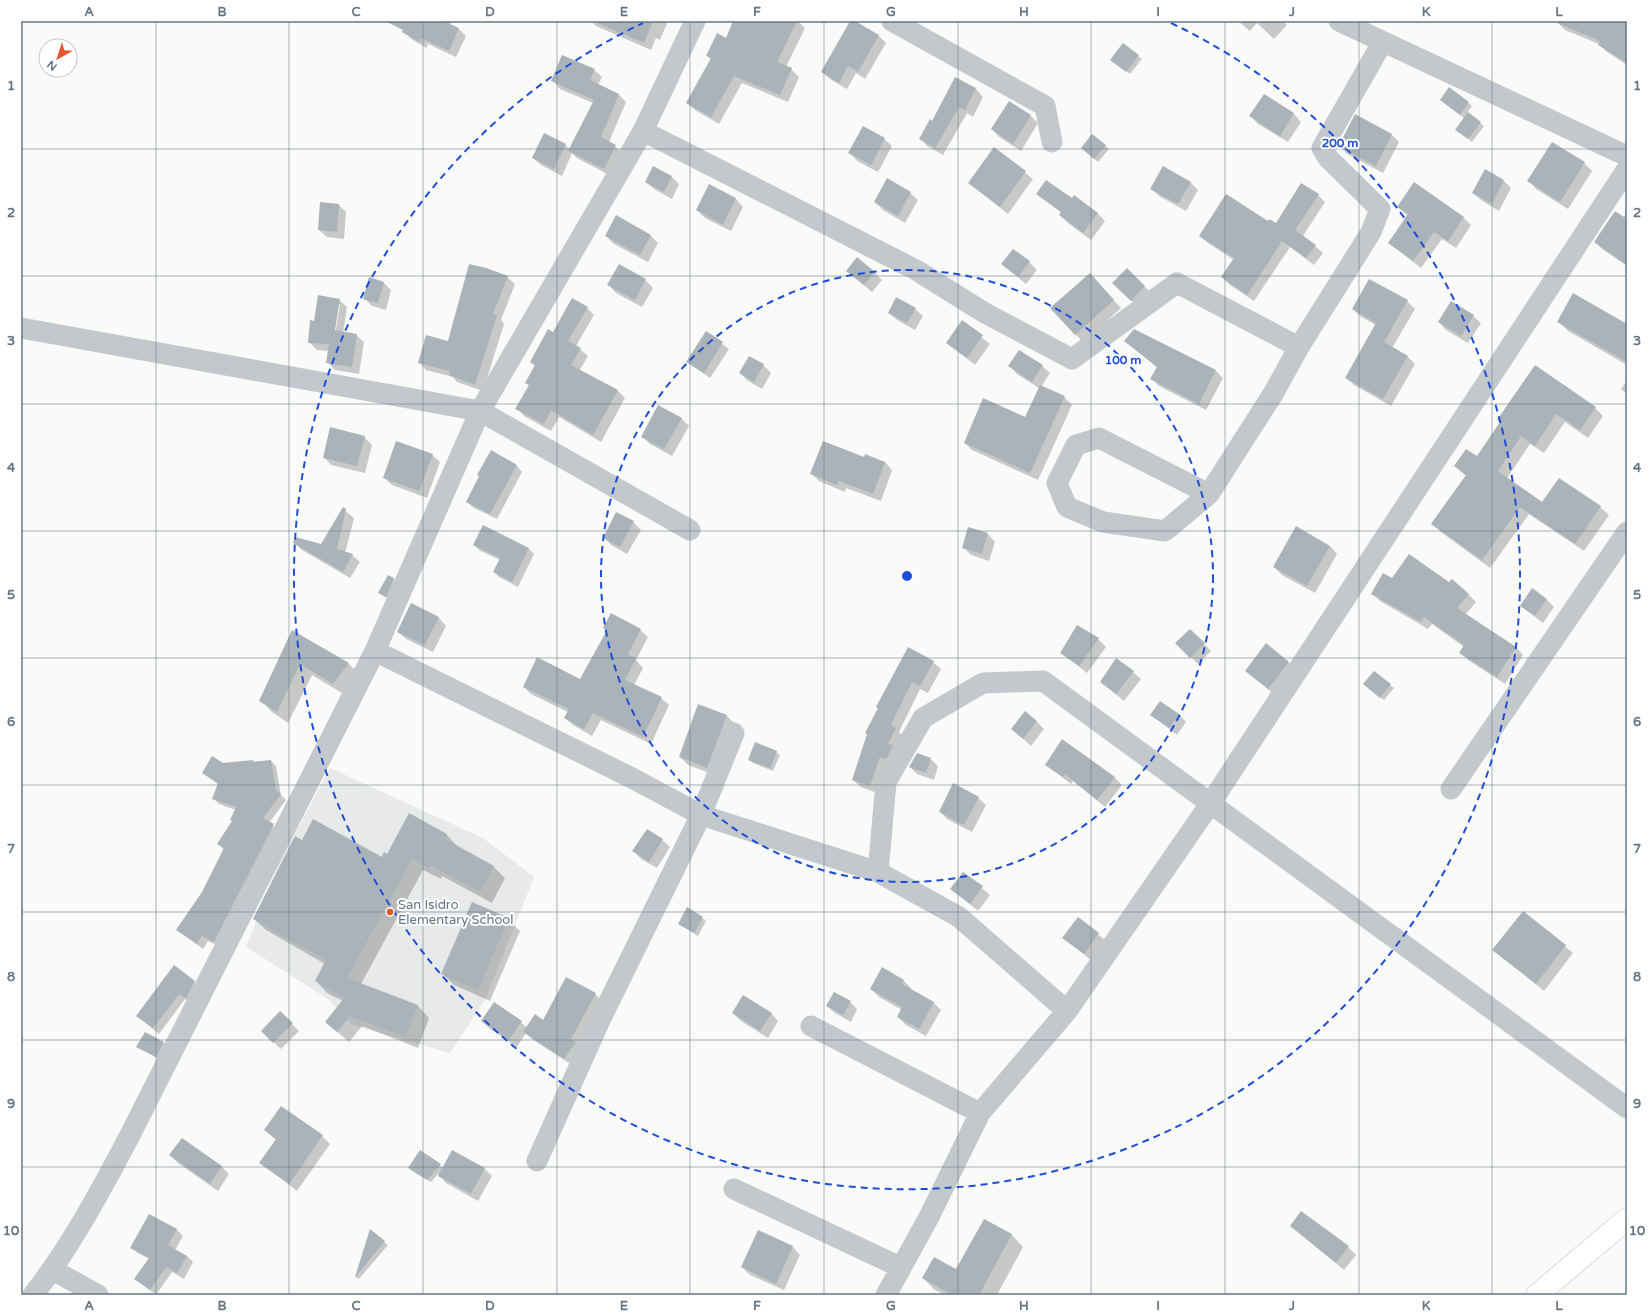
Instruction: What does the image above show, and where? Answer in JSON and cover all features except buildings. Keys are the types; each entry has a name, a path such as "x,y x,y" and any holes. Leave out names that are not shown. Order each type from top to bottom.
{"main road":[{"path":"1537,1295 1627,1219"}],"street":[{"path":"33,1295 53,1270 92,1206 129,1137 375,651 480,411 642,131 695,21"},
{"path":"892,21 1045,106 1052,142"},
{"path":"1339,21 1627,156"},
{"path":"1209,494 1099,438 1076,445 1057,483 1067,507 1103,522 1165,532 1209,494 1273,394 1299,347 1371,232 1380,209 1328,158 1322,148 1382,42"},
{"path":"642,131 916,270 985,313 1072,360 1177,284 1299,347"},
{"path":"886,1295 928,1217 980,1113 1067,1010 1210,804 1627,169"},
{"path":"21,328 480,411 690,530"},
{"path":"1451,789 1627,532"},
{"path":"375,651 632,778 701,815 878,872 959,917 1067,1010"},
{"path":"878,872 886,782 924,718 983,683 1043,681 1627,1108"},
{"path":"537,1161 601,1018 701,815 734,733"},
{"path":"811,1026 980,1113"},
{"path":"734,1188 900,1267"},
{"path":"53,1270 98,1295"}],"shaded area":[{"name":"San Isidro Elementary School","path":"330,768 483,838 534,877 485,1000 450,1053 352,1025 328,999 246,947 278,865"}],"place":[{"name":"San Isidro Elementary School","path":"390,912"}]}
